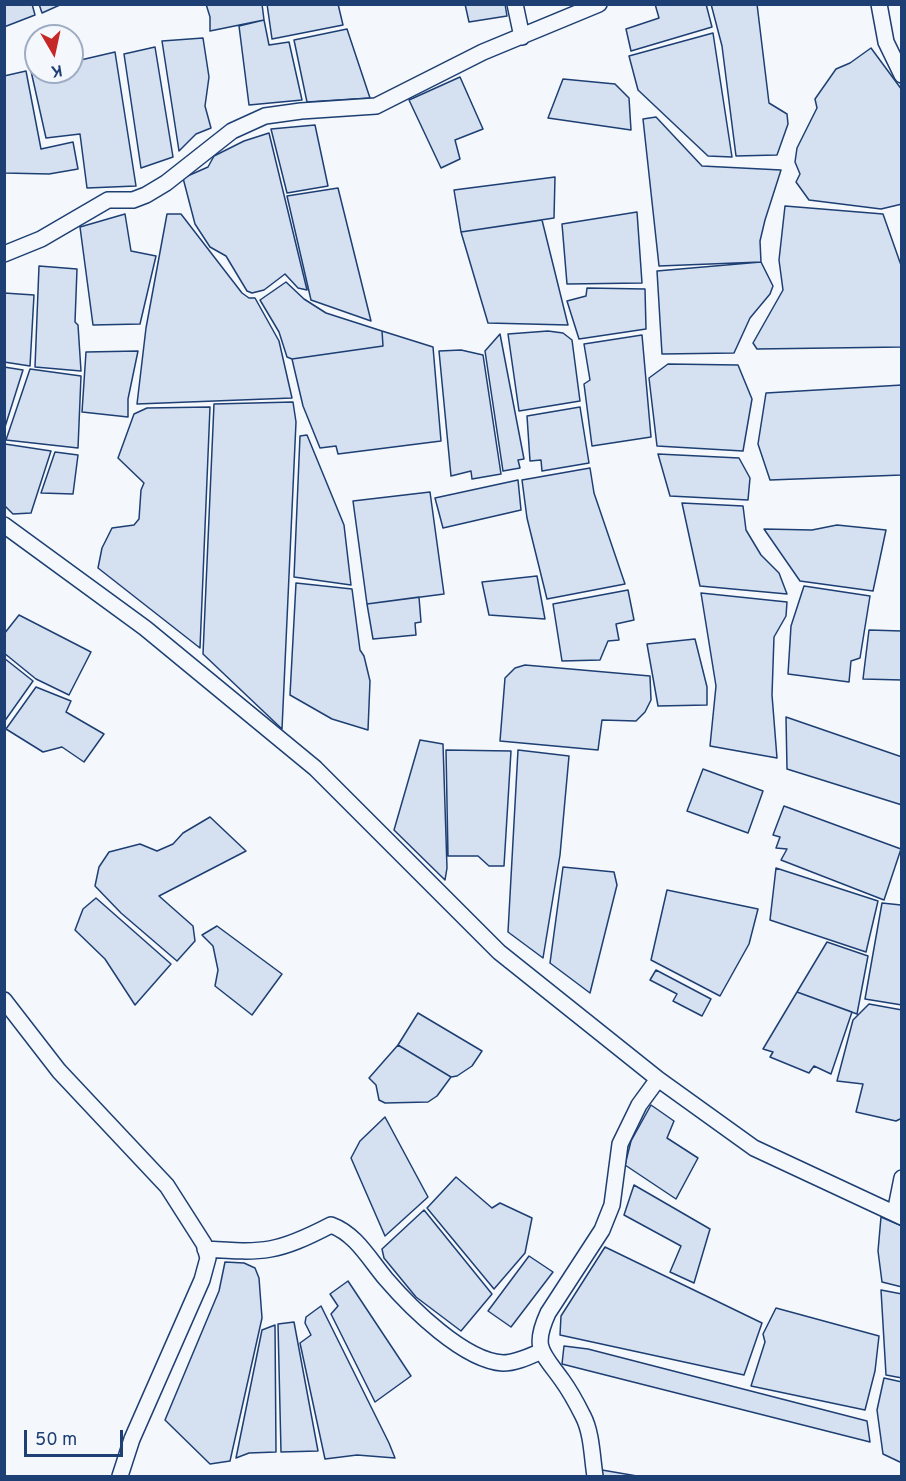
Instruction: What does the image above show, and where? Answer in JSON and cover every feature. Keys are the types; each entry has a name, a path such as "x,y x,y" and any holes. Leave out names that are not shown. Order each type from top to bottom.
{"street":[{"path":"515,4 522,37"},
{"path":"4,254 41,239 108,200 133,200 146,195 166,183 232,131 265,116 376,106 448,68 599,4"},
{"path":"879,4 886,42 902,75"},
{"path":"4,525 145,628 315,768 499,952 658,1079 754,1148 898,1215 902,1178"},
{"path":"4,999 59,1071 167,1186 205,1249 208,1258 202,1280 132,1439 120,1476"},
{"path":"595,1476 585,1419 562,1380 544,1358 540,1343 545,1320 602,1230 612,1205 620,1144 639,1105 658,1079"},
{"path":"205,1249 273,1251 291,1246 331,1225 343,1230 360,1246 386,1279 426,1322 479,1357 502,1363 542,1351"}],"building":[{"path":"4,4 32,4 35,15 4,27"},
{"path":"39,4 62,4 42,13"},
{"path":"206,4 262,4 264,20 210,31 210,17"},
{"path":"267,4 338,4 343,25 272,39"},
{"path":"465,4 505,4 507,16 469,22"},
{"path":"655,4 706,4 712,27 631,51 626,29 659,18"},
{"path":"711,4 757,4 769,103 787,114 788,124 777,155 736,156 722,46"},
{"path":"264,20 269,45 289,42 302,100 249,105 239,26"},
{"path":"347,29 370,98 307,102 294,40"},
{"path":"713,33 732,157 708,156 638,90 629,56"},
{"path":"203,38 209,77 205,106 211,128 196,134 179,151 162,41"},
{"path":"155,47 173,157 141,168 124,54"},
{"path":"871,48 902,90 902,204 881,209 809,200 796,182 800,174 795,162 797,148 817,108 815,99 836,69 850,63"},
{"path":"115,52 136,186 87,188 80,134 46,138 34,84 84,84 84,59"},
{"path":"24,71 24,84 28,84 41,149 73,142 78,169 49,174 4,173 4,76"},
{"path":"460,77 483,129 455,140 460,159 441,168 409,100"},
{"path":"563,79 615,84 629,98 631,130 548,118"},
{"path":"656,117 702,166 781,170 760,241 761,262 659,266 643,119"},
{"path":"315,125 328,186 287,193 271,129"},
{"path":"269,133 307,290 298,288 285,274 264,290 252,293 247,291 226,256 210,247 195,224 183,178 208,167 214,156 244,141"},
{"path":"555,177 554,218 461,232 454,190"},
{"path":"338,188 371,321 311,300 287,196"},
{"path":"785,206 883,214 902,268 902,347 757,349 753,343 783,290 779,260"},
{"path":"637,212 642,283 567,284 562,224"},
{"path":"125,214 131,251 156,256 140,324 93,325 80,227"},
{"path":"167,214 181,214 242,293 249,298 255,298 279,341 292,398 137,404 146,328"},
{"path":"542,220 568,325 488,323 461,232"},
{"path":"761,262 773,286 770,294 750,318 734,353 662,354 657,271"},
{"path":"39,266 77,269 75,322 78,325 81,371 35,367"},
{"path":"286,282 304,299 326,313 382,331 383,346 292,359 287,357 279,332 260,300"},
{"path":"587,288 645,289 646,329 579,339 567,301 586,296"},
{"path":"4,293 34,295 30,366 4,362"},
{"path":"382,331 433,347 441,441 338,454 336,446 320,448 303,406 292,359 383,346"},
{"path":"548,331 563,333 572,340 580,401 519,411 508,334"},
{"path":"500,334 524,459 518,460 520,468 503,471 485,351"},
{"path":"642,335 651,437 592,446 584,384 590,380 584,344"},
{"path":"461,350 483,355 501,474 472,479 471,471 451,476 439,351"},
{"path":"138,351 128,399 128,417 82,412 86,352"},
{"path":"668,364 738,365 752,399 743,451 657,446 649,378"},
{"path":"4,367 23,370 4,430"},
{"path":"30,369 81,376 78,448 6,440"},
{"path":"902,385 902,475 770,480 758,444 766,393"},
{"path":"293,402 296,422 282,729 203,654 214,404"},
{"path":"210,407 200,648 98,568 102,548 112,528 134,525 139,519 141,490 144,483 118,458 134,414 147,408"},
{"path":"580,407 589,463 542,471 541,460 530,461 527,416"},
{"path":"307,435 344,525 351,585 294,577 300,436"},
{"path":"5,444 51,451 31,513 13,514 4,505"},
{"path":"55,452 78,455 73,494 41,493"},
{"path":"658,454 739,458 750,478 748,500 670,496"},
{"path":"590,468 594,493 625,584 547,599 527,518 522,480"},
{"path":"518,480 521,510 443,528 435,498"},
{"path":"430,492 444,594 367,604 353,501"},
{"path":"682,503 743,506 746,530 761,555 779,573 787,594 700,586"},
{"path":"837,525 886,530 873,591 800,581 764,529 812,530"},
{"path":"537,576 545,619 489,615 482,582"},
{"path":"296,583 352,589 360,650 364,656 370,681 368,730 332,719 290,695"},
{"path":"804,586 870,596 860,658 851,661 849,682 788,674 791,626"},
{"path":"628,590 634,620 616,624 619,640 608,641 600,660 562,661 553,604"},
{"path":"701,593 787,602 786,616 774,637 772,695 777,758 710,746 716,686"},
{"path":"419,597 421,622 415,623 416,635 373,639 367,604"},
{"path":"19,615 91,652 69,695 36,679 4,653 4,634"},
{"path":"869,630 902,631 902,680 863,679"},
{"path":"695,639 707,687 707,705 658,706 647,644"},
{"path":"4,658 33,681 4,722"},
{"path":"525,665 650,676 651,700 645,712 636,721 602,720 598,750 500,741 505,678 515,668"},
{"path":"36,687 71,701 66,712 104,734 84,762 62,747 43,752 6,729"},
{"path":"786,717 902,757 902,805 787,769"},
{"path":"420,740 443,744 447,868 445,880 394,830"},
{"path":"446,750 511,751 504,866 489,866 478,856 448,856"},
{"path":"518,750 569,756 560,855 543,958 508,932"},
{"path":"703,769 763,791 748,833 687,811"},
{"path":"784,806 901,849 884,900 781,860 787,849 776,848 780,837 773,835"},
{"path":"210,817 246,851 159,896 193,926 195,941 177,961 121,913 95,886 99,867 109,852 140,844 157,851 173,844 183,833"},
{"path":"563,867 614,872 617,885 590,993 550,963"},
{"path":"776,868 878,901 866,952 770,920"},
{"path":"667,890 758,909 749,944 720,996 651,960"},
{"path":"96,898 171,964 135,1005 105,959 75,930 83,909"},
{"path":"902,902 902,1005 865,999 882,903 901,905"},
{"path":"217,926 282,974 252,1015 215,986 218,970 213,946 202,935"},
{"path":"827,942 868,956 857,1014 797,992"},
{"path":"656,970 711,999 702,1016 673,1001 677,994 650,980"},
{"path":"797,992 852,1012 831,1074 814,1066 809,1073 770,1057 773,1052 763,1049"},
{"path":"869,1004 902,1010 902,1118 896,1121 856,1112 863,1084 837,1081 853,1020"},
{"path":"418,1013 482,1051 472,1066 457,1076 451,1077 398,1045"},
{"path":"398,1045 451,1077 437,1096 428,1102 385,1103 379,1100 376,1085 369,1078"},
{"path":"651,1105 674,1121 667,1138 698,1158 676,1199 625,1165 631,1141"},
{"path":"385,1117 428,1197 385,1236 351,1158 360,1141"},
{"path":"456,1177 492,1208 500,1203 532,1218 525,1253 494,1289 427,1208"},
{"path":"634,1185 710,1229 694,1283 670,1272 681,1246 624,1215"},
{"path":"424,1210 492,1294 461,1331 416,1297 384,1258 382,1249"},
{"path":"881,1217 902,1226 902,1287 882,1282 878,1251"},
{"path":"605,1247 762,1323 744,1375 560,1335 561,1316"},
{"path":"529,1256 553,1272 511,1327 488,1311"},
{"path":"225,1262 244,1263 255,1268 259,1278 262,1318 230,1461 210,1464 165,1420 219,1291"},
{"path":"348,1281 411,1376 375,1402 331,1314 338,1306 330,1294"},
{"path":"881,1290 902,1294 902,1378 886,1375"},
{"path":"321,1306 395,1458 357,1455 325,1459 300,1343 311,1335 305,1323 306,1317"},
{"path":"776,1308 879,1336 875,1371 865,1410 751,1386 765,1342 763,1334"},
{"path":"294,1322 318,1451 281,1452 278,1324"},
{"path":"275,1325 276,1452 249,1453 236,1458 262,1330"},
{"path":"564,1346 588,1349 867,1421 870,1442 562,1364"},
{"path":"884,1378 902,1382 902,1463 883,1454 877,1410"},
{"path":"602,1470 637,1476 602,1476"}]}
